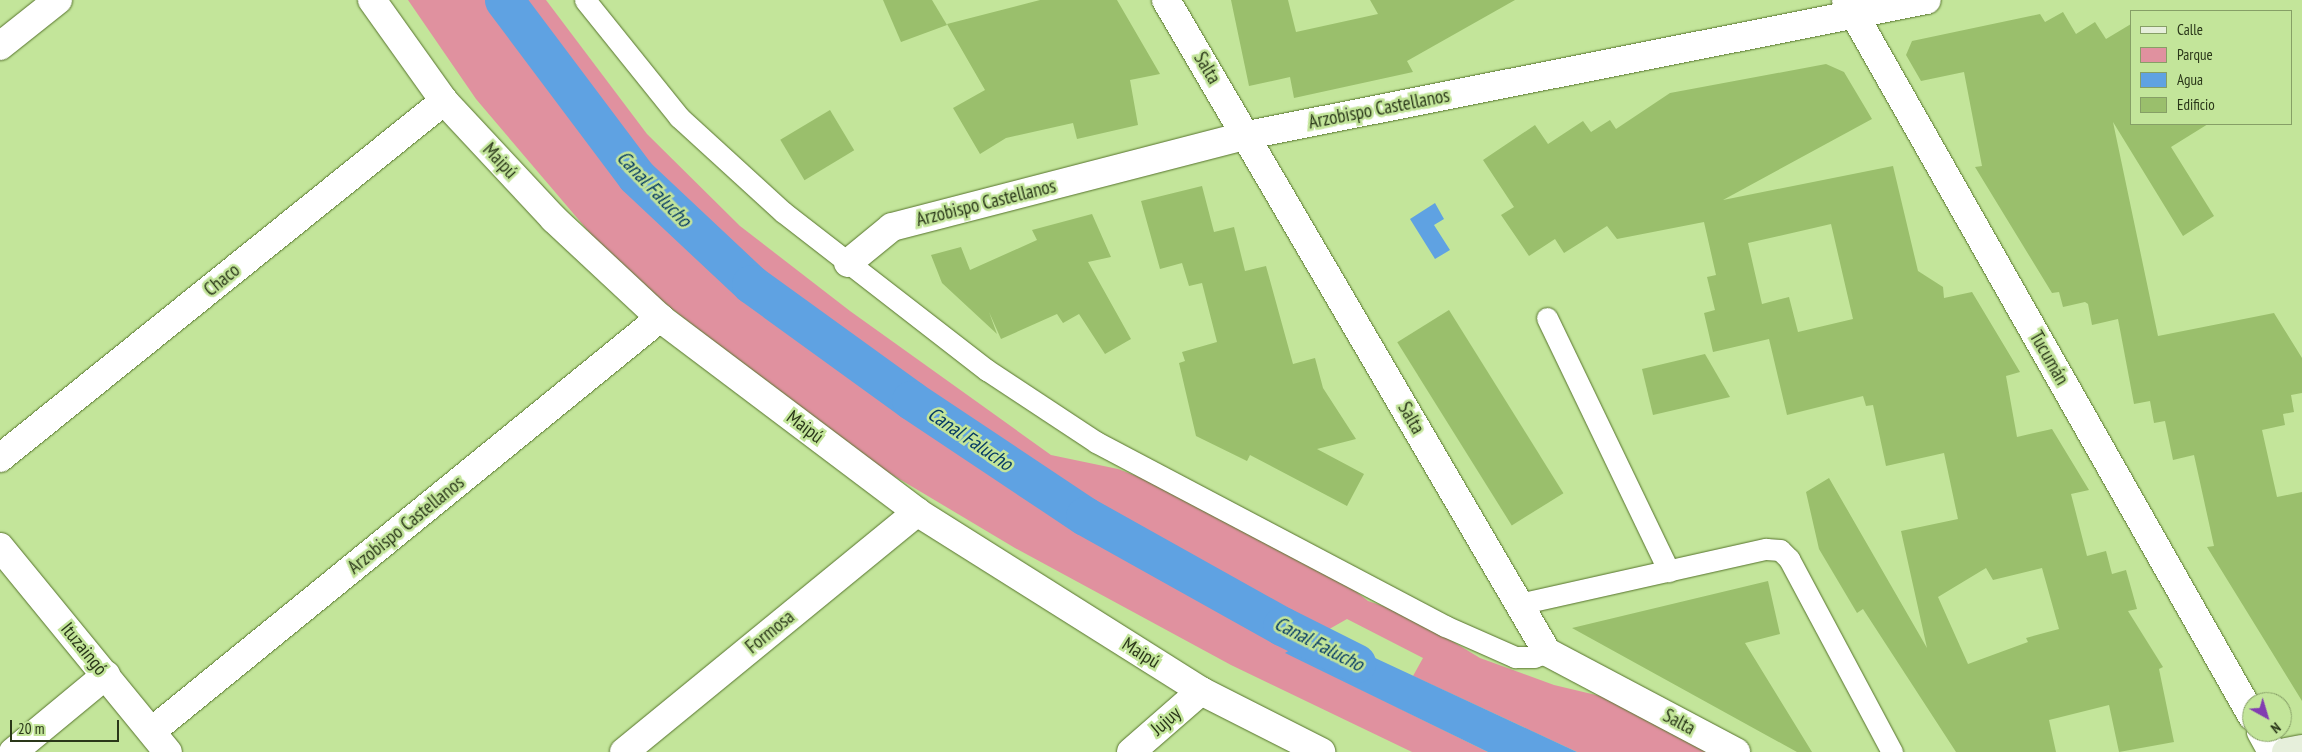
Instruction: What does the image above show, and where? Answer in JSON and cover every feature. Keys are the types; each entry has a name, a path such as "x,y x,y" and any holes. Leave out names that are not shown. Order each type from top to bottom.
{"street":[{"path":"0,46 58,0"},
{"name":"Maipú","path":"372,0 444,101 554,219 660,318 917,512 1201,691 1322,752"},
{"name":"Salta","path":"1166,0 1248,135 1547,652 1736,752"},
{"name":"Arzobispo Castellanos","path":"848,263 892,227 1248,135 1850,7 1927,0"},
{"name":"Tucumán","path":"1850,7 2242,698"},
{"name":"Chaco","path":"0,458 444,101"},
{"name":"Arzobispo Castellanos","path":"160,742 660,318"},
{"name":"Formosa","path":"624,752 917,512"},
{"name":"Ituzaingó","path":"0,547 160,742"},
{"path":"13,752 106,675"},
{"name":"Jujuy","path":"1131,752 1201,691"},
{"path":"2286,752 2302,749"}],"lane":[{"path":"585,0 680,117 783,212 987,370 1096,442 1445,626 1515,657 1534,657 1547,652"},
{"path":"1547,318 1669,571"},
{"path":"1519,604 1766,549 1780,550 1789,559 1892,752"}],"green space":[{"path":"408,0 546,0 647,134 740,226 850,311 1051,455 1118,469 1176,491 1331,572 1368,601 1407,614 1480,658 1554,685 1617,700 1707,752 1577,752 1413,676 1423,658 1347,619 1287,653 1488,752 1412,752 1231,665 1015,548 849,449 618,266 476,99"}],"water":[{"path":"1435,203 1444,219 1434,225 1450,250 1435,259 1410,219"},
{"path":"1319,632 1577,752 1488,752 1285,653"}],"building":[{"path":"883,0 932,0 947,25 901,42"},
{"path":"1040,0 1117,0 1160,74 1130,80 1138,125 1077,139 1073,123 1006,138 980,154 953,108 985,90 947,24"},
{"path":"1231,0 1288,0 1296,32 1378,14 1370,0 1515,0 1407,61 1413,72 1294,98 1290,77 1249,86"},
{"path":"2063,12 2076,34 2095,22 2106,39 2130,25 2130,125 2206,125 2171,147 2214,216 2183,236 2113,122 2158,336 2274,313 2302,358 2302,393 2291,395 2294,412 2283,414 2285,425 2262,430 2277,497 2302,492 2302,701 2207,547 2214,546 2194,455 2173,460 2165,421 2154,423 2150,401 2134,404 2118,319 2092,325 2088,304 2085,302 2063,307 2059,292 2052,293 1975,167 1982,166 1964,72 1921,81 1906,55 1912,41 2040,14 2045,22"},
{"path":"1826,64 1844,72 1872,119 1723,200 1893,166 1918,271 1943,287 1944,298 1972,292 2020,372 2006,376 2017,437 2052,429 2089,490 2071,494 2087,556 2106,551 2112,574 2126,570 2137,609 2128,611 2163,667 2159,669 2174,742 2119,752 2109,705 2049,720 2056,752 1956,752 1863,609 1857,613 1819,549 1806,492 1829,478 1927,648 1901,531 1958,519 1944,453 1886,466 1873,405 1866,406 1863,396 1787,415 1769,339 1713,352 1704,313 1715,310 1707,277 1716,275 1704,222 1617,239 1607,226 1564,253 1555,239 1529,256 1501,215 1514,207 1483,160 1535,125 1548,144 1583,121 1591,132 1610,120 1616,129 1670,93","holes":["1831,224 1853,319 1798,332 1789,297 1762,304 1748,243","1986,568 1993,580 2042,568 2059,629 2026,638 2028,642 1968,664 1938,597"]},
{"path":"830,110 854,150 804,180 780,140"},
{"path":"1202,186 1214,232 1234,227 1245,271 1266,266 1293,364 1315,358 1323,388 1356,439 1317,449 1364,474 1347,506 1250,455 1247,461 1196,436 1179,363 1185,361 1182,352 1217,342 1202,283 1189,286 1182,263 1160,269 1141,201"},
{"path":"1092,214 1111,257 1088,262 1131,339 1105,354 1079,314 1063,323 1057,314 1001,339 989,312 997,334 942,283 931,255 961,247 970,270 1037,240 1032,230"},
{"path":"1449,310 1563,493 1512,526 1397,342"},
{"path":"1705,354 1730,397 1653,415 1642,369"},
{"path":"1768,581 1780,634 1745,643 1812,752 1797,752 1572,628"}],"waterway":[{"name":"Canal Falucho","path":"504,0 636,176 751,284 911,400 1085,516 1282,626 1356,663"}]}
